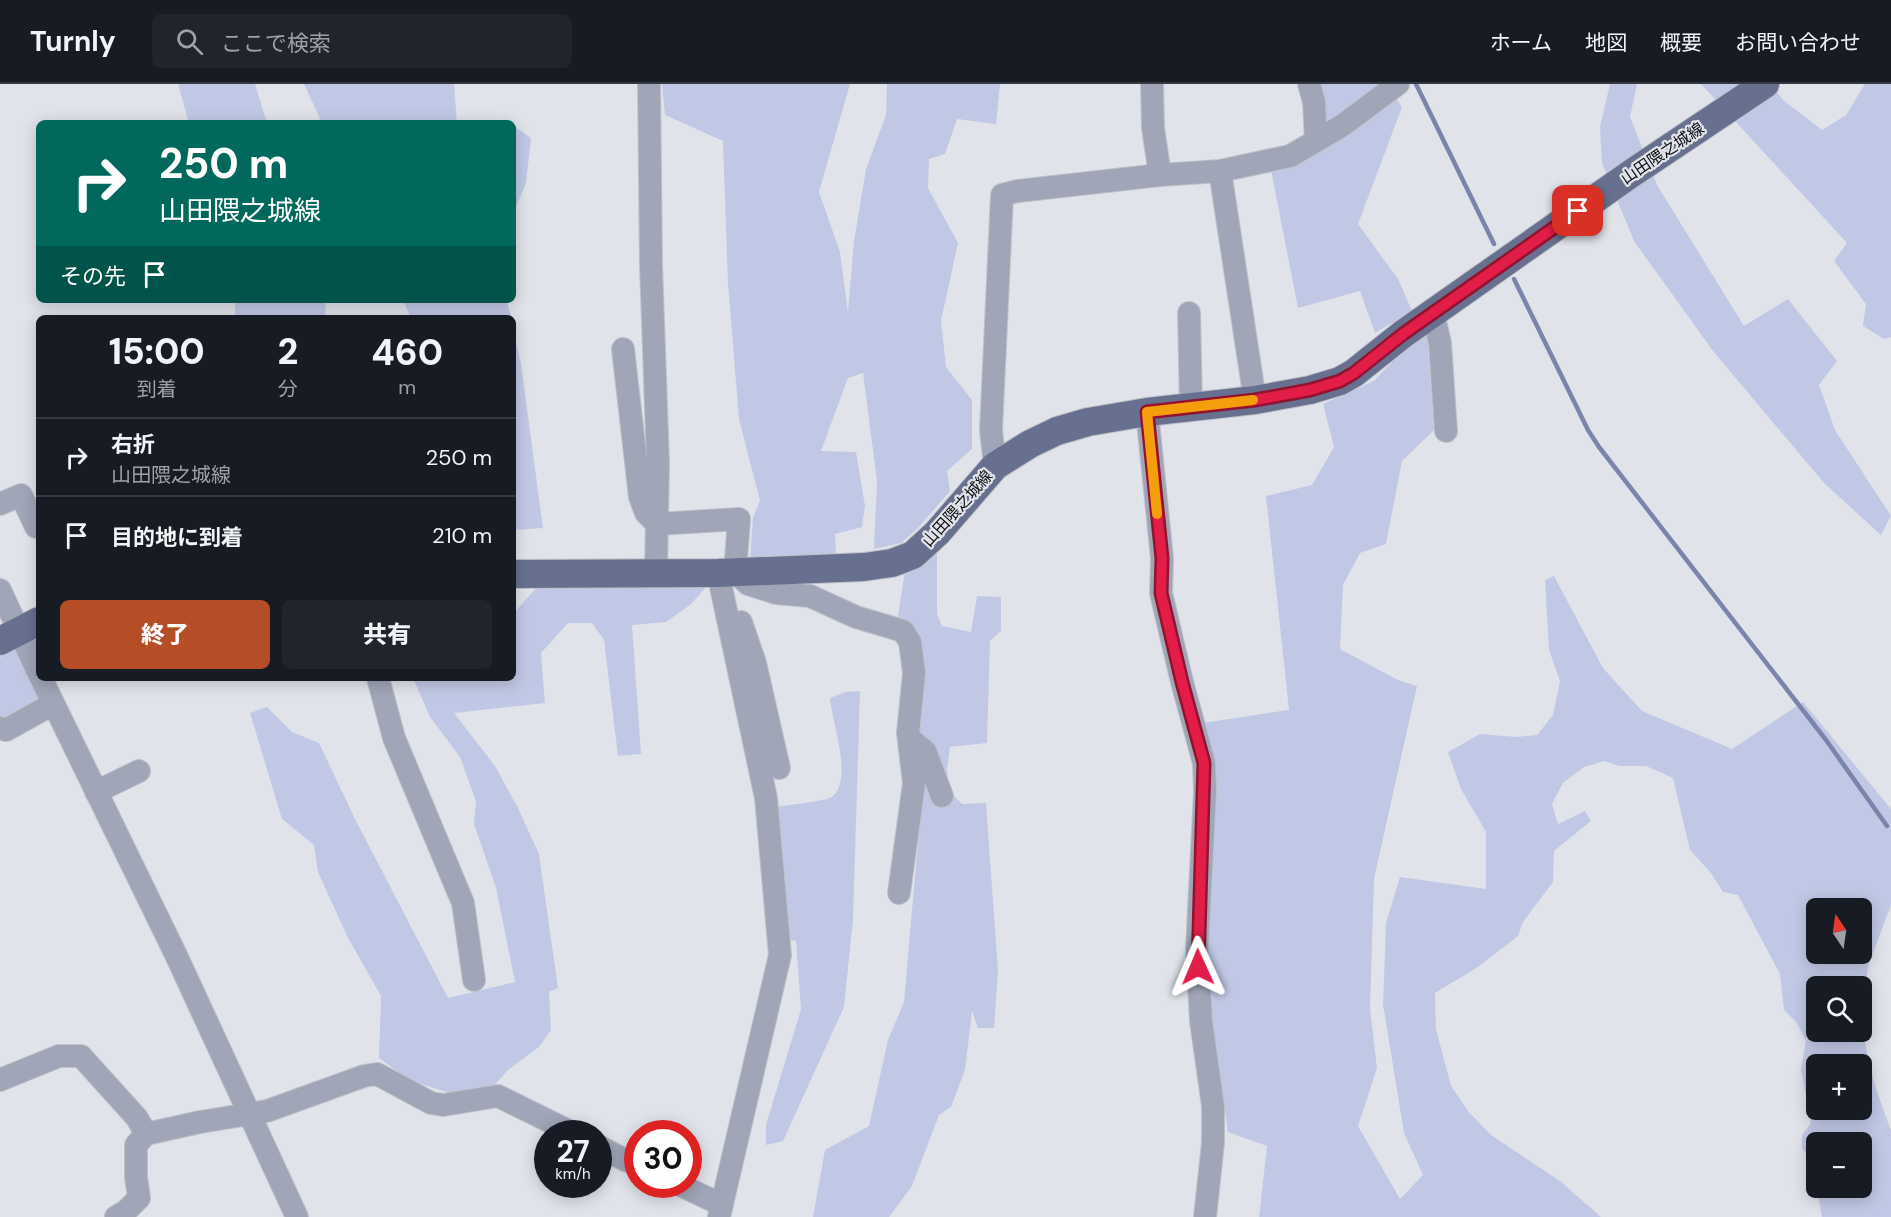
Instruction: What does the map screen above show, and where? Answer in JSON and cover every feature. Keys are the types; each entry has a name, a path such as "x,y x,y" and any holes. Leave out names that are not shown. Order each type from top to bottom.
{"main road":[{"name":"山田隈之城線","path":"516,574 727,572 864,567 892,563 913,555 937,533 995,466 1030,444 1057,431 1088,422 1147,412 1255,400 1310,390 1340,381 1632,173 1765,84"}],"street":[{"path":"649,84 651,265 658,463 656,572"},
{"path":"1152,84 1153,128 1160,175"},
{"path":"1309,84 1314,102 1316,141"},
{"path":"995,466 992,418 1002,195 1018,191 1160,175 1220,171 1290,156 1343,125 1398,84"},
{"path":"1220,171 1255,400"},
{"path":"1189,313 1191,408"},
{"path":"1433,313 1440,343 1446,431"},
{"path":"623,350 640,497 646,513 657,524 739,519 727,572 766,798 780,955 720,1211 700,1198"},
{"path":"1147,412 1162,558 1161,593 1204,763 1205,791 1197,949 1201,1021 1213,1106 1213,1143 1204,1217"},
{"path":"0,504 21,495 36,527"},
{"path":"727,572 747,584 776,593 810,596 856,617 903,631 910,642 914,674 909,738 914,783 899,893"},
{"path":"727,572 738,614 755,663 779,768"},
{"path":"0,590 36,667"},
{"path":"42,681 176,955 297,1217"},
{"path":"379,681 394,738 463,903 474,980"},
{"path":"0,728 6,730 53,704"},
{"path":"909,738 925,751 942,796"},
{"path":"96,792 138,771"},
{"path":"0,1080 59,1056 81,1056 137,1118 146,1134"},
{"path":"116,1217 139,1198 136,1177 136,1144 146,1134 267,1111 364,1076 377,1074 430,1103 443,1105 498,1096 547,1120"}],"shaded area":[{"path":"178,84 255,84 266,120 188,120"},
{"path":"304,84 454,84 457,120 321,120"},
{"path":"662,84 850,84 819,192 840,252 848,313 854,241 866,169 886,115 887,84 1000,84 996,124 957,119 945,154 929,159 928,188 958,243 941,321 946,367 972,400 972,449 947,471 950,491 918,528 901,543 874,549 877,481 863,373 848,378 821,451 856,452 865,506 862,527 835,534 836,555 750,561 753,517 760,501 739,419 728,283 723,141 665,115"},
{"path":"1317,84 1379,84 1373,92 1322,130"},
{"path":"1610,84 1637,84 1630,117 1657,185 1744,326 1788,299 1837,361 1819,385 1835,430 1891,516 1881,535 1824,483 1713,351 1634,241 1602,163 1600,127"},
{"path":"1701,84 1771,84 1783,100 1822,130 1846,115 1865,84 1891,84 1891,337 1884,339 1863,326 1866,304 1834,261 1847,243"},
{"path":"1395,97 1402,107 1358,224 1398,279 1412,311 1375,333 1360,291 1298,308 1271,170"},
{"path":"516,127 531,138 526,183 516,207"},
{"path":"235,303 326,303 325,315 235,315"},
{"path":"404,303 508,303 510,315 410,315"},
{"path":"1427,330 1434,430 1402,461 1386,544 1360,553 1343,585 1340,649 1398,680 1417,686 1374,879 1370,1008 1377,1068 1358,1126 1400,1199 1423,1175 1404,1133 1383,1004 1386,923 1400,877 1486,889 1486,832 1461,789 1448,752 1480,734 1516,737 1537,735 1553,715 1560,681 1549,650 1545,580 1554,576 1603,668 1642,711 1732,749 1803,702 1891,809 1891,905 1872,955 1872,898 1806,898 1806,964 1869,964 1867,976 1806,976 1806,1041 1797,1023 1784,1010 1780,974 1738,895 1723,892 1711,873 1690,850 1673,778 1646,766 1619,766 1605,761 1584,767 1563,783 1552,804 1558,824 1585,811 1591,821 1554,851 1553,882 1523,922 1518,936 1478,967 1435,993 1436,1029 1451,1086 1468,1111 1491,1135 1560,1181 1601,1217 1259,1217 1267,1146 1228,1132 1211,1016 1207,942 1203,723 1289,710 1266,496 1312,485 1334,447 1323,404 1374,381 1404,349"},
{"path":"516,342 521,364 543,528 516,530"},
{"path":"937,549 937,614 942,626 971,632 977,596 1001,597 1001,631 990,641 987,743 950,747 947,770 949,791 962,804 986,803 998,970 994,1028 978,1028 972,1011 965,1070 951,1107 939,1115 912,1186 889,1217 813,1217 825,1150 869,1126 888,1040 904,1002 923,784 897,622 905,571"},
{"path":"538,586 707,586 690,605 666,622 632,625 641,754 618,756 604,640 592,623 568,623 541,653 545,703 454,713 495,766 539,854 558,988 549,992 551,1030 539,1047 508,1070 492,1088 453,1094 409,1080 379,1058 381,996 347,936 318,872 314,845 282,819 250,713 267,707 292,732 319,743 355,819 448,998 515,982 496,888 474,824 476,801 460,757 430,717 414,681 516,681 516,611"},
{"path":"18,648 43,701 14,716 0,718 0,657"},
{"path":"860,691 853,919 844,1007 783,1141 766,1145 766,1125 801,1009 796,941 787,939 774,807 830,798 837,791 842,767 830,698 845,692"},
{"path":"1806,1041 1865,1042 1868,1054 1806,1054 1806,1096 1801,1069"},
{"path":"1872,1073 1891,1131 1891,1217 1822,1217 1819,1198 1872,1198 1872,1132 1806,1132 1806,1154 1802,1149 1802,1135 1811,1123 1810,1120 1872,1120"}],"waterway":[{"path":"1416,84 1494,244"},
{"path":"1514,279 1588,430 1599,447 1826,740 1887,826"}],"slow traffic":[{"path":"1157,514 1147,412 1253,400"}],"route":[{"path":"1198,967 1205,791 1204,763 1161,593 1162,558 1147,412 1255,400 1310,390 1340,381 1578,211"}]}
